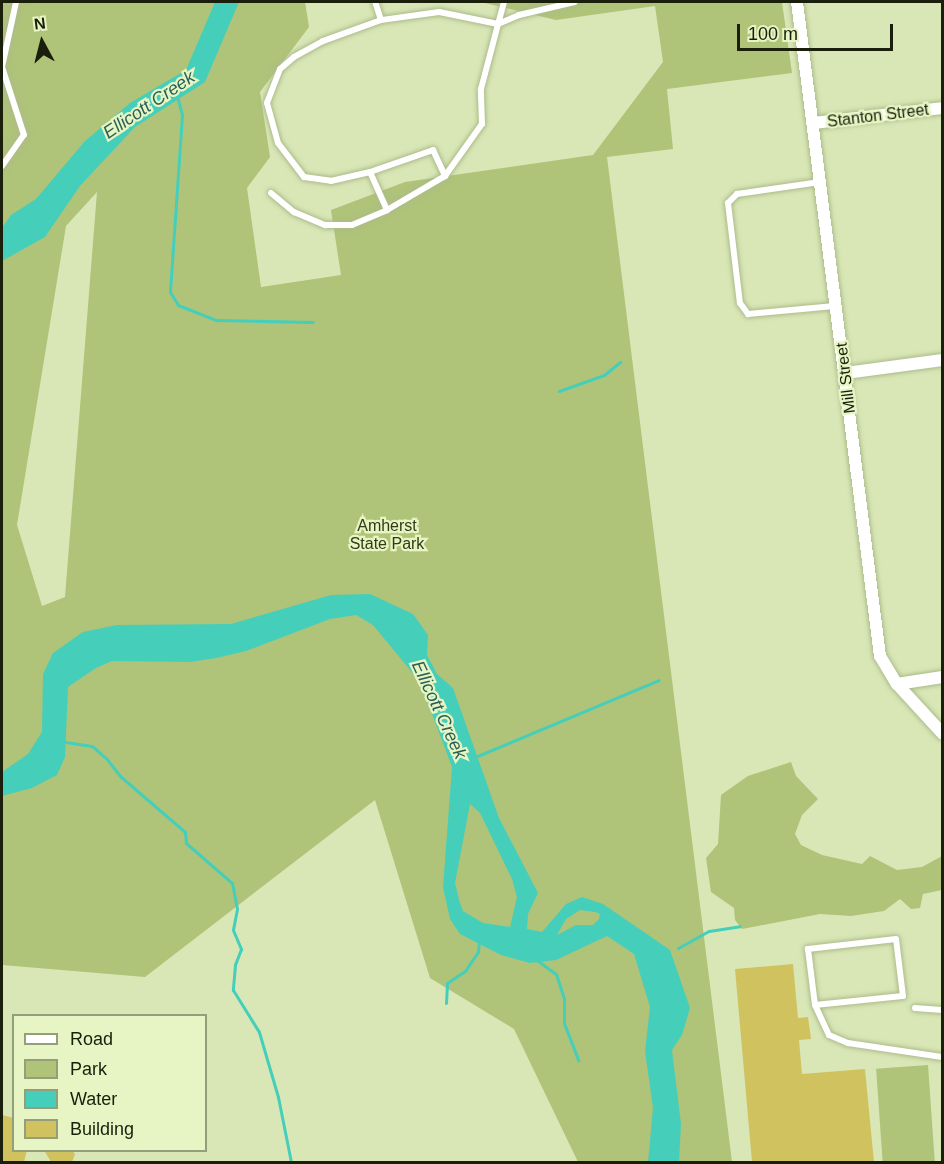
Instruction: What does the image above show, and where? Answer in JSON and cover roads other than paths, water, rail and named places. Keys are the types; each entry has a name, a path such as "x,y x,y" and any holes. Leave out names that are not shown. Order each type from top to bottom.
{"street":[{"name":"Mill Street","path":"797,2 846,373 880,656 897,684 942,733"},
{"name":"Stanton Street","path":"813,123 942,108"},
{"path":"846,373 942,360"},
{"path":"897,684 942,677"}],"lane":[{"path":"2,166 24,135 3,73 16,2"},
{"path":"375,2 381,20"},
{"path":"270,193 294,212 325,225 352,225 387,210 445,176 482,124 481,89 504,2"},
{"path":"445,176 433,150 370,172 331,181 304,177 278,143 267,103 280,69 294,57 322,41 381,20 439,12 498,24 519,15 574,2"},
{"path":"370,172 387,210"},
{"path":"821,182 737,194 728,203 740,303 748,314 837,305"},
{"path":"815,1005 903,996 896,939 808,949 815,1005 830,1035 848,1043 942,1057"},
{"path":"915,1008 942,1010"}],"water":[{"name":"Ellicott Creek","path":"215,2 239,2 205,82 135,127 80,186 45,237 2,261 2,228 11,215 36,199 85,141 130,103 186,70"},
{"name":"Ellicott Creek","path":"370,594 413,614 428,635 427,655 437,674 453,688 499,818 538,893 528,914 527,929 542,932 566,904 582,897 603,904 670,950 690,1008 682,1035 672,1050 681,1124 679,1162 648,1162 653,1108 645,1051 650,1007 634,954 607,936 556,960 530,963 501,955 460,934 450,919 443,887 452,767 420,682 373,625 356,615 330,619 246,651 216,658 190,662 112,661 96,668 68,687 65,757 57,775 32,788 2,796 2,772 28,754 42,732 43,674 53,653 83,632 117,625 231,624 331,595","holes":["470,804 480,813 512,879 517,897 510,927 483,923 463,911 459,900 455,883","580,910 600,914 599,919 593,925 576,925 557,935 566,919"]}],"waterway":[{"name":"Ellicott Creek","path":"177,96 182,115 170,292 178,305 216,320 313,322"},
{"path":"559,391 604,375 620,362"},
{"name":"Ellicott Creek","path":"475,757 659,680"},
{"path":"66,742 92,746 106,758 120,776 185,832 186,843 232,883 237,909 233,930 241,949 235,965 233,990 259,1032 278,1097 291,1162"},
{"path":"678,948 709,931 740,926"},
{"path":"446,1003 447,983 465,971 478,952 479,940"},
{"path":"538,961 556,974 564,998 564,1023 578,1060"}],"park label":[{"name":"Amherst State Park","path":"387,535"}]}
